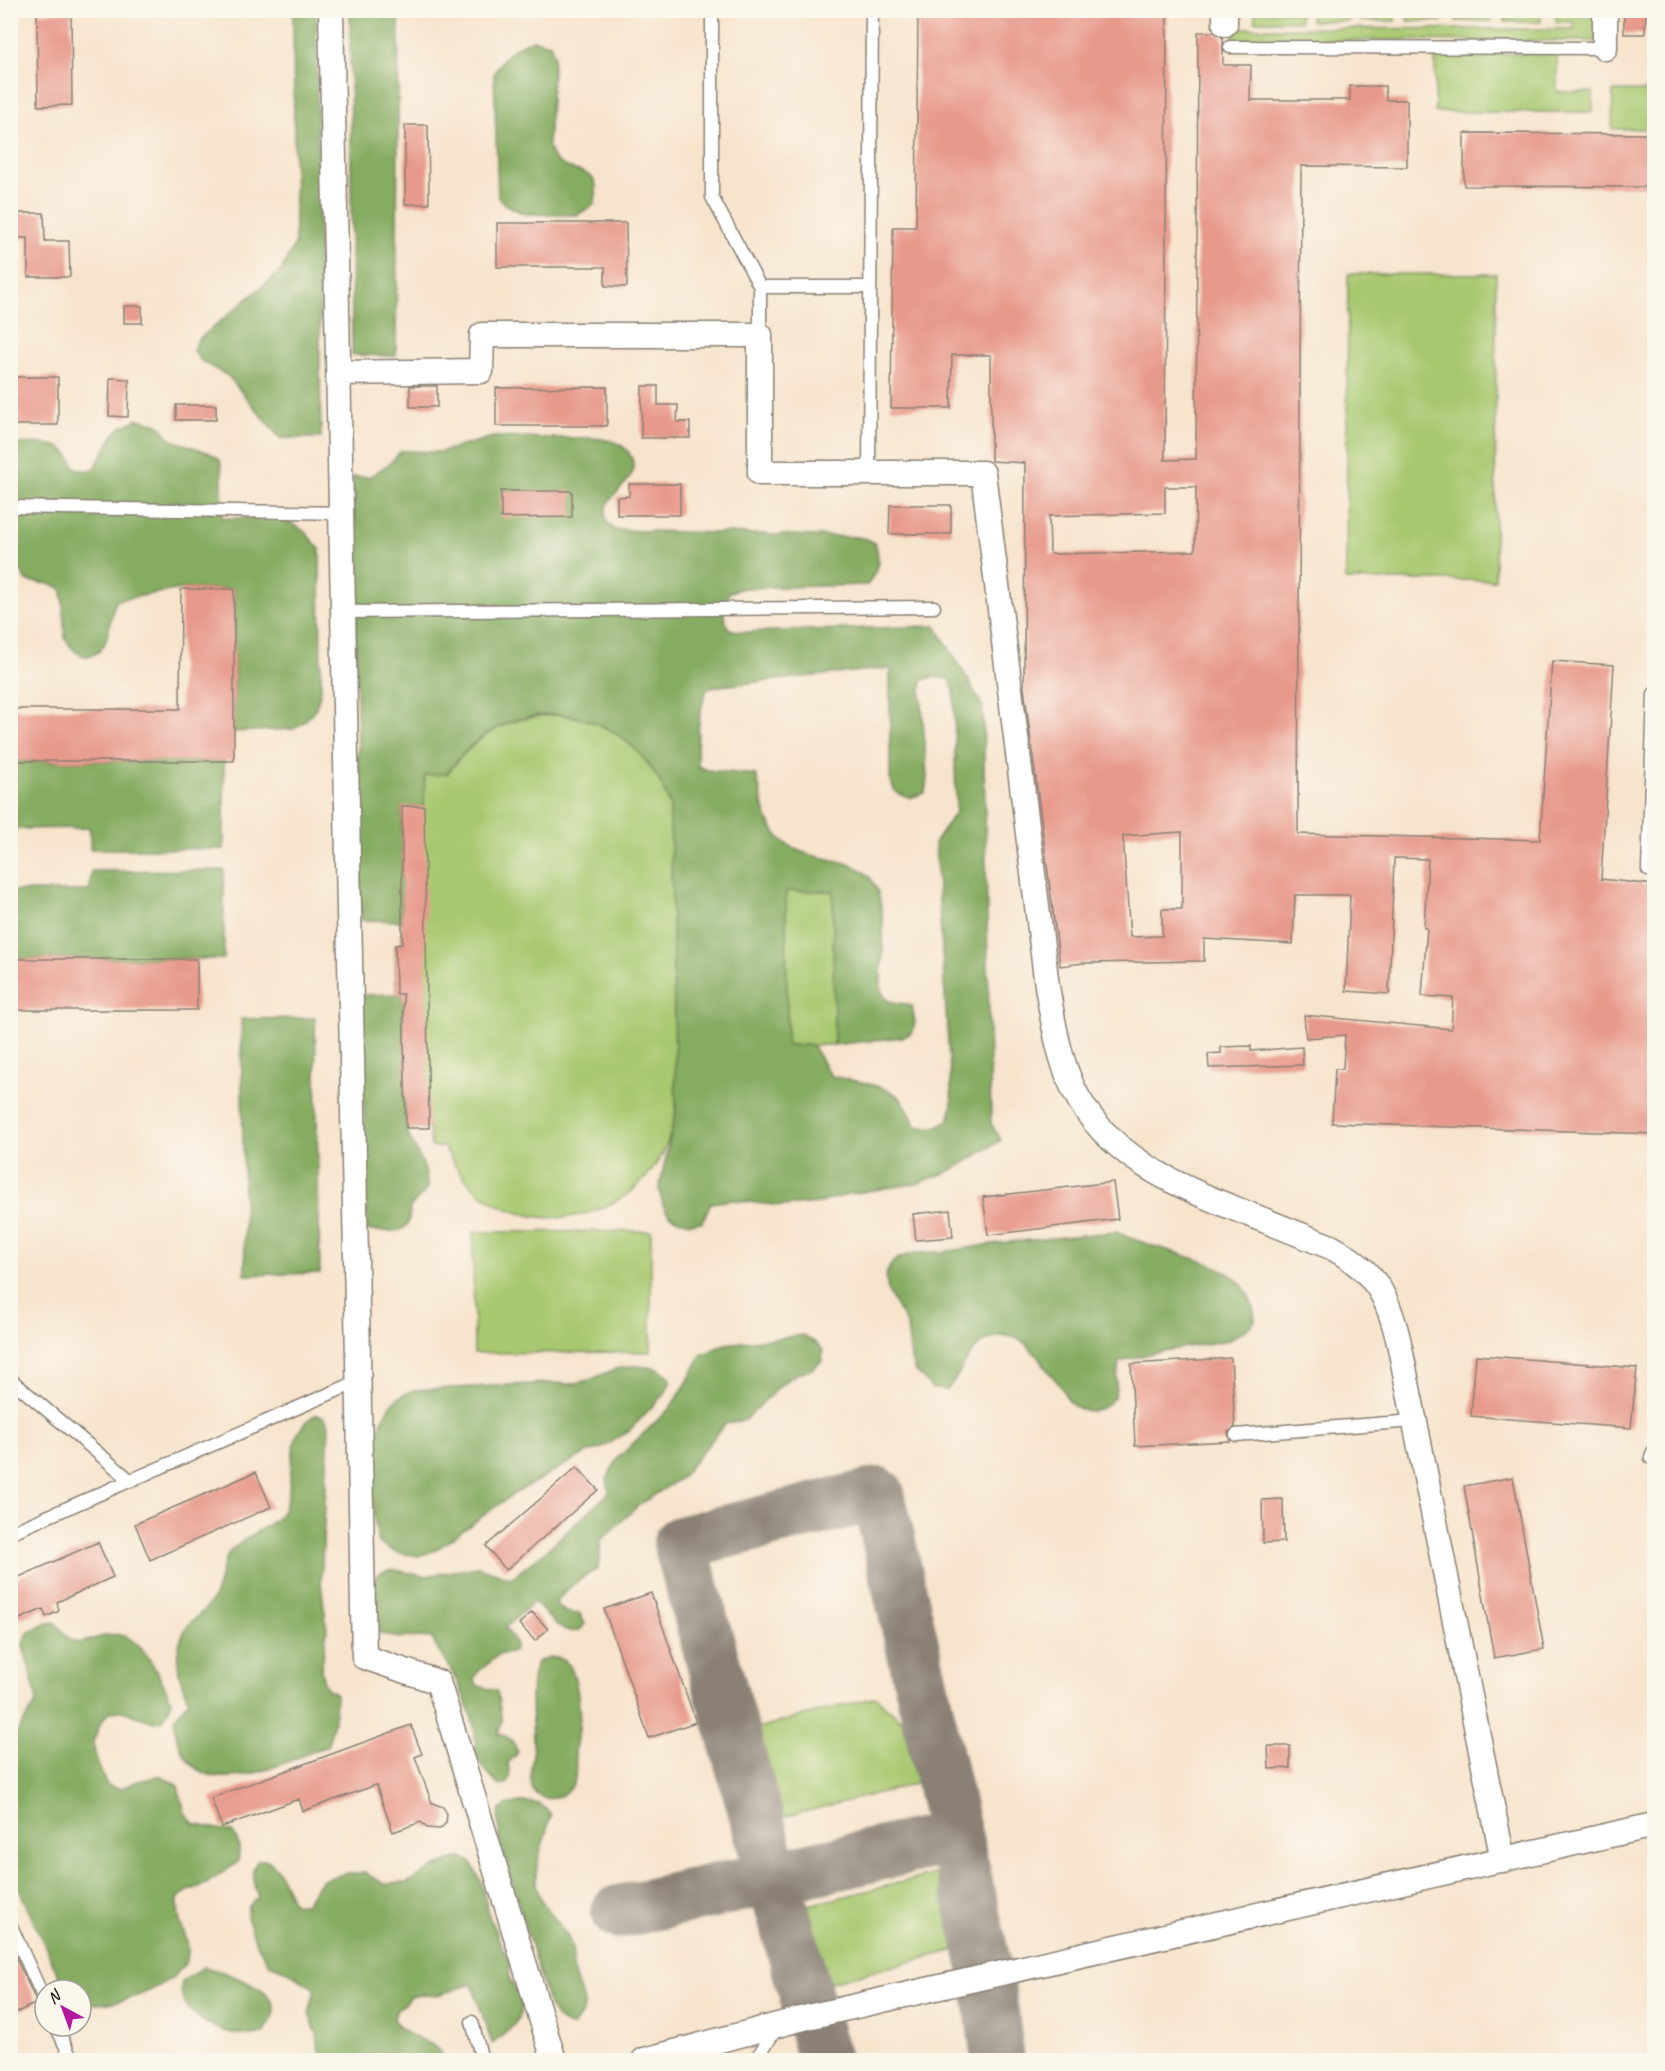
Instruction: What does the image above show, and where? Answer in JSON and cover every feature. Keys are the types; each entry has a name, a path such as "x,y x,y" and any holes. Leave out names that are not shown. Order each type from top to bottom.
{"street":[{"path":"331,10 364,1657 438,1682 554,2061"},
{"path":"1605,10 1605,48"},
{"path":"339,373 481,371 482,335 760,335 760,473 983,472 1047,986 1060,1053 1074,1089 1084,1107 1114,1142 1146,1168 1196,1193 1330,1246 1360,1265 1379,1288 1392,1312 1503,1860"},
{"path":"644,2061 779,2025 1654,1825"}],"lane":[{"path":"712,10 712,197 760,287 760,335"},
{"path":"869,473 872,10"},
{"path":"1226,27 1605,48"},
{"path":"760,287 870,287"},
{"path":"10,507 342,513"},
{"path":"344,612 934,607"},
{"path":"1648,870 1654,694"},
{"path":"10,1379 130,1480"},
{"path":"10,1533 359,1381"},
{"path":"1236,1436 1414,1421"},
{"path":"10,1924 35,1978"},
{"path":"471,2022 482,2061"},
{"path":"755,2061 779,2025"},
{"path":"61,2038 72,2061"}],"green space":[{"path":"293,11 316,11 321,438 280,438 228,376 201,361 193,349 198,340 280,272 295,244"},
{"path":"350,11 399,11 396,356 352,355"},
{"path":"1255,11 1300,11 1300,21 1255,21"},
{"path":"1311,11 1349,11 1349,21 1311,21"},
{"path":"1360,11 1395,11 1395,21 1360,21"},
{"path":"1408,11 1442,11 1442,21 1408,21"},
{"path":"1456,11 1491,11 1491,21 1456,21"},
{"path":"1505,11 1541,11 1541,22 1505,22"},
{"path":"1556,11 1597,11 1597,41 1233,40 1233,28 1574,29 1574,22 1556,22"},
{"path":"534,40 550,44 554,55 548,145 553,157 561,164 588,175 594,180 596,190 594,205 577,215 524,214 503,203 498,197 494,74 509,52"},
{"path":"1435,54 1557,54 1557,92 1593,92 1593,112 1435,112"},
{"path":"1613,91 1650,91 1650,103 1654,104 1654,129 1612,129"},
{"path":"1348,274 1496,274 1495,580 1346,580"},
{"path":"138,419 158,424 172,440 210,453 220,460 222,518 278,518 304,531 320,549 321,690 316,708 304,722 294,729 234,732 234,589 181,589 117,600 102,649 96,654 83,656 74,650 65,638 62,591 54,585 25,580 17,562 11,557 10,444 57,446 67,453 76,468 94,469 115,433 121,427"},
{"path":"493,437 604,439 626,449 633,462 630,477 608,503 606,509 607,523 615,530 856,537 875,543 878,555 877,565 867,585 744,588 730,592 725,602 724,615 729,629 742,632 936,626 978,697 983,707 991,1124 1001,1140 955,1169 919,1183 849,1194 820,1203 781,1206 733,1200 711,1203 702,1222 691,1223 669,1215 663,1205 659,1189 676,1111 670,806 653,771 629,744 600,725 569,716 536,716 503,725 473,744 447,774 425,775 424,806 402,807 402,921 361,920 353,477 369,477 389,464 401,451 440,452","holes":["890,668 890,779 895,792 909,798 925,793 927,778 922,681 936,677 950,680 954,691 956,811 935,842 952,1104 949,1120 935,1127 917,1127 903,1102 890,1091 870,1084 831,1076 812,1045 787,1045 786,891 833,891 834,1045 903,1037 912,1033 915,1023 912,1006 887,1000 881,990 882,914 877,890 870,877 859,868 846,863 802,852 777,835 766,813 756,775 706,770 698,766 698,728 707,689"]},
{"path":"557,715 596,723 628,742 653,770 670,806 676,1111 668,1141 660,1158 643,1180 623,1197 599,1209 574,1216 547,1218 521,1214 497,1204 469,1183 457,1169 444,1147 431,1147 429,1128 406,1128 403,995 396,994 395,945 402,944 402,806 425,775 447,774 469,748 494,730 523,719"},
{"path":"10,761 224,761 224,849 90,849 90,828 11,829"},
{"path":"224,870 224,959 11,959 11,891 90,891 91,871"},
{"path":"786,891 833,891 834,1045 787,1045"},
{"path":"403,994 406,1128 426,1173 427,1190 410,1207 408,1223 403,1229 372,1231 367,1230 361,995"},
{"path":"315,1018 320,1273 245,1275 241,1019"},
{"path":"651,1231 651,1352 474,1353 473,1232"},
{"path":"1116,1232 1205,1262 1229,1274 1247,1292 1255,1321 1229,1340 1156,1352 1119,1362 1115,1396 1104,1407 1093,1411 1079,1409 1072,1404 1060,1385 1030,1348 1023,1342 1007,1336 986,1341 973,1351 946,1390 933,1389 914,1369 907,1325 888,1292 886,1276 890,1265 897,1259 914,1253 943,1252 999,1243"},
{"path":"803,1335 823,1350 822,1361 812,1369 798,1373 784,1382 745,1420 725,1424 681,1478 640,1504 601,1540 598,1569 575,1583 556,1603 563,1611 580,1614 585,1624 579,1630 565,1630 551,1620 534,1602 505,1628 515,1641 515,1651 498,1655 477,1673 474,1679 478,1686 497,1691 502,1722 498,1734 511,1741 517,1754 508,1763 510,1776 508,1783 499,1786 479,1761 469,1709 456,1680 432,1638 391,1637 377,1631 371,1625 372,1583 378,1574 391,1569 425,1576 478,1567 511,1578 542,1554 609,1493 607,1479 618,1458 669,1409 686,1384 701,1355 725,1344"},
{"path":"634,1366 660,1370 671,1381 665,1393 629,1431 602,1448 586,1453 512,1495 436,1550 418,1556 395,1552 378,1542 373,1503 374,1457 378,1434 385,1414 397,1399 414,1390 549,1383 572,1384 592,1379 615,1369"},
{"path":"315,1415 324,1418 329,1426 321,1583 327,1629 321,1671 324,1683 336,1694 336,1708 327,1746 266,1770 244,1775 223,1777 204,1773 189,1762 178,1741 174,1723 177,1714 189,1701 178,1669 178,1649 181,1639 193,1620 212,1600 223,1564 229,1553 273,1522 283,1510 290,1485 294,1445 304,1423"},
{"path":"55,1622 68,1638 79,1643 115,1634 129,1638 137,1644 151,1662 171,1700 163,1720 154,1722 122,1711 109,1712 102,1721 97,1730 94,1747 98,1765 107,1785 119,1789 138,1781 162,1776 178,1786 185,1813 194,1824 232,1832 239,1846 238,1862 206,1884 187,1892 178,1899 179,1919 188,1949 187,1958 181,1969 157,1987 124,2000 93,2004 93,1978 60,1978 11,1872 11,1742 36,1703 23,1644 29,1631"},
{"path":"550,1657 563,1660 570,1666 577,1688 580,1715 575,1749 575,1780 564,1794 545,1798 534,1792 531,1785 533,1752 531,1706 532,1683 537,1662"},
{"path":"876,1697 926,1743 934,1779 768,1821 745,1731"},
{"path":"520,1802 538,1804 551,1815 538,1862 536,1880 543,1903 571,1944 573,1968 584,2004 582,2014 573,2026 561,2022 549,2006 501,1845 498,1821 500,1810 507,1805"},
{"path":"461,1857 471,1862 480,1879 490,1919 509,1962 510,1981 520,1994 522,2008 516,2022 492,2044 472,1984 437,1995 425,1994 411,1997 396,2011 394,2020 400,2028 434,2047 445,2060 320,2060 317,2034 309,2014 315,1989 287,1971 269,1964 256,1943 247,1917 248,1907 258,1897 253,1882 255,1864 258,1860 268,1860 278,1870 293,1903 305,1904 322,1880 347,1873 365,1873 384,1884 407,1883 436,1866"},
{"path":"956,1869 969,1931 952,1951 819,1985 796,1908"},
{"path":"203,1967 242,1980 269,1997 274,2011 263,2033 249,2035 226,2031 202,2021 193,2013 185,2004 181,1993 182,1982"}],"building":[{"path":"918,10 1167,10 1165,460 1196,459 1198,32 1214,32 1223,38 1223,65 1251,65 1250,100 1350,100 1350,86 1385,86 1386,100 1407,100 1407,167 1301,166 1298,834 1540,840 1552,661 1614,665 1601,879 1654,885 1654,1134 1332,1123 1335,1069 1343,1069 1345,1035 1306,1038 1304,1015 1451,1029 1453,998 1422,996 1427,928 1424,928 1428,859 1394,858 1389,994 1346,991 1350,895 1295,895 1293,944 1204,939 1204,961 1084,963 1060,966 1024,687 1025,463 991,461 991,355 952,355 951,408 891,408 893,227 916,227","holes":["1165,487 1196,487 1195,551 1050,554 1049,516 1165,513","1182,832 1182,909 1162,909 1162,936 1130,937 1123,836"]},
{"path":"1624,10 1646,10 1645,34 1624,34"},
{"path":"71,12 72,105 38,106 37,13"},
{"path":"405,125 428,125 429,204 405,204"},
{"path":"1464,133 1654,134 1654,187 1464,186"},
{"path":"14,213 44,213 45,241 69,241 70,277 28,277 28,238 14,238"},
{"path":"497,223 626,223 627,287 605,286 605,267 497,267"},
{"path":"124,306 142,306 142,323 124,323"},
{"path":"10,377 58,377 58,425 10,425"},
{"path":"110,378 129,379 128,417 109,416"},
{"path":"410,386 437,386 437,407 410,407"},
{"path":"642,386 658,386 658,405 678,405 677,422 690,422 690,438 641,438"},
{"path":"607,387 607,426 496,426 496,388"},
{"path":"176,405 216,405 216,420 176,420"},
{"path":"629,484 680,484 680,515 617,515 617,497 629,496"},
{"path":"501,491 572,491 572,517 501,518"},
{"path":"890,505 951,505 951,534 889,534"},
{"path":"181,589 234,589 234,761 10,761 10,709 180,709"},
{"path":"402,806 424,806 429,1128 406,1128 403,994 396,994 395,945 402,944"},
{"path":"10,959 197,959 197,1010 10,1010"},
{"path":"1251,1046 1251,1051 1302,1047 1303,1065 1209,1068 1208,1054 1221,1053 1221,1047"},
{"path":"1113,1182 1118,1219 988,1235 983,1197"},
{"path":"950,1210 953,1237 916,1240 913,1214"},
{"path":"1476,1355 1637,1368 1631,1428 1471,1416"},
{"path":"1231,1358 1235,1427 1228,1432 1230,1441 1135,1446 1131,1364"},
{"path":"577,1467 598,1490 506,1570 486,1546"},
{"path":"256,1472 271,1507 150,1560 135,1524"},
{"path":"1513,1477 1544,1649 1494,1658 1464,1486"},
{"path":"1283,1499 1284,1542 1263,1543 1262,1500"},
{"path":"98,1542 113,1577 57,1602 59,1611 46,1617 43,1609 10,1623 10,1581"},
{"path":"651,1593 696,1722 649,1738 604,1609"},
{"path":"532,1612 548,1629 535,1641 519,1624"},
{"path":"411,1725 422,1754 415,1757 432,1803 443,1807 447,1814 446,1823 440,1829 427,1828 421,1822 393,1832 376,1785 303,1811 299,1799 222,1827 211,1798"},
{"path":"1268,1746 1290,1746 1290,1768 1269,1769"},
{"path":"10,1945 33,1994 33,2005 10,2015"}],"taxiway":[{"path":"824,2060 680,1543 878,1494 987,1976 998,2060"},
{"path":"618,1912 955,1837"}]}
